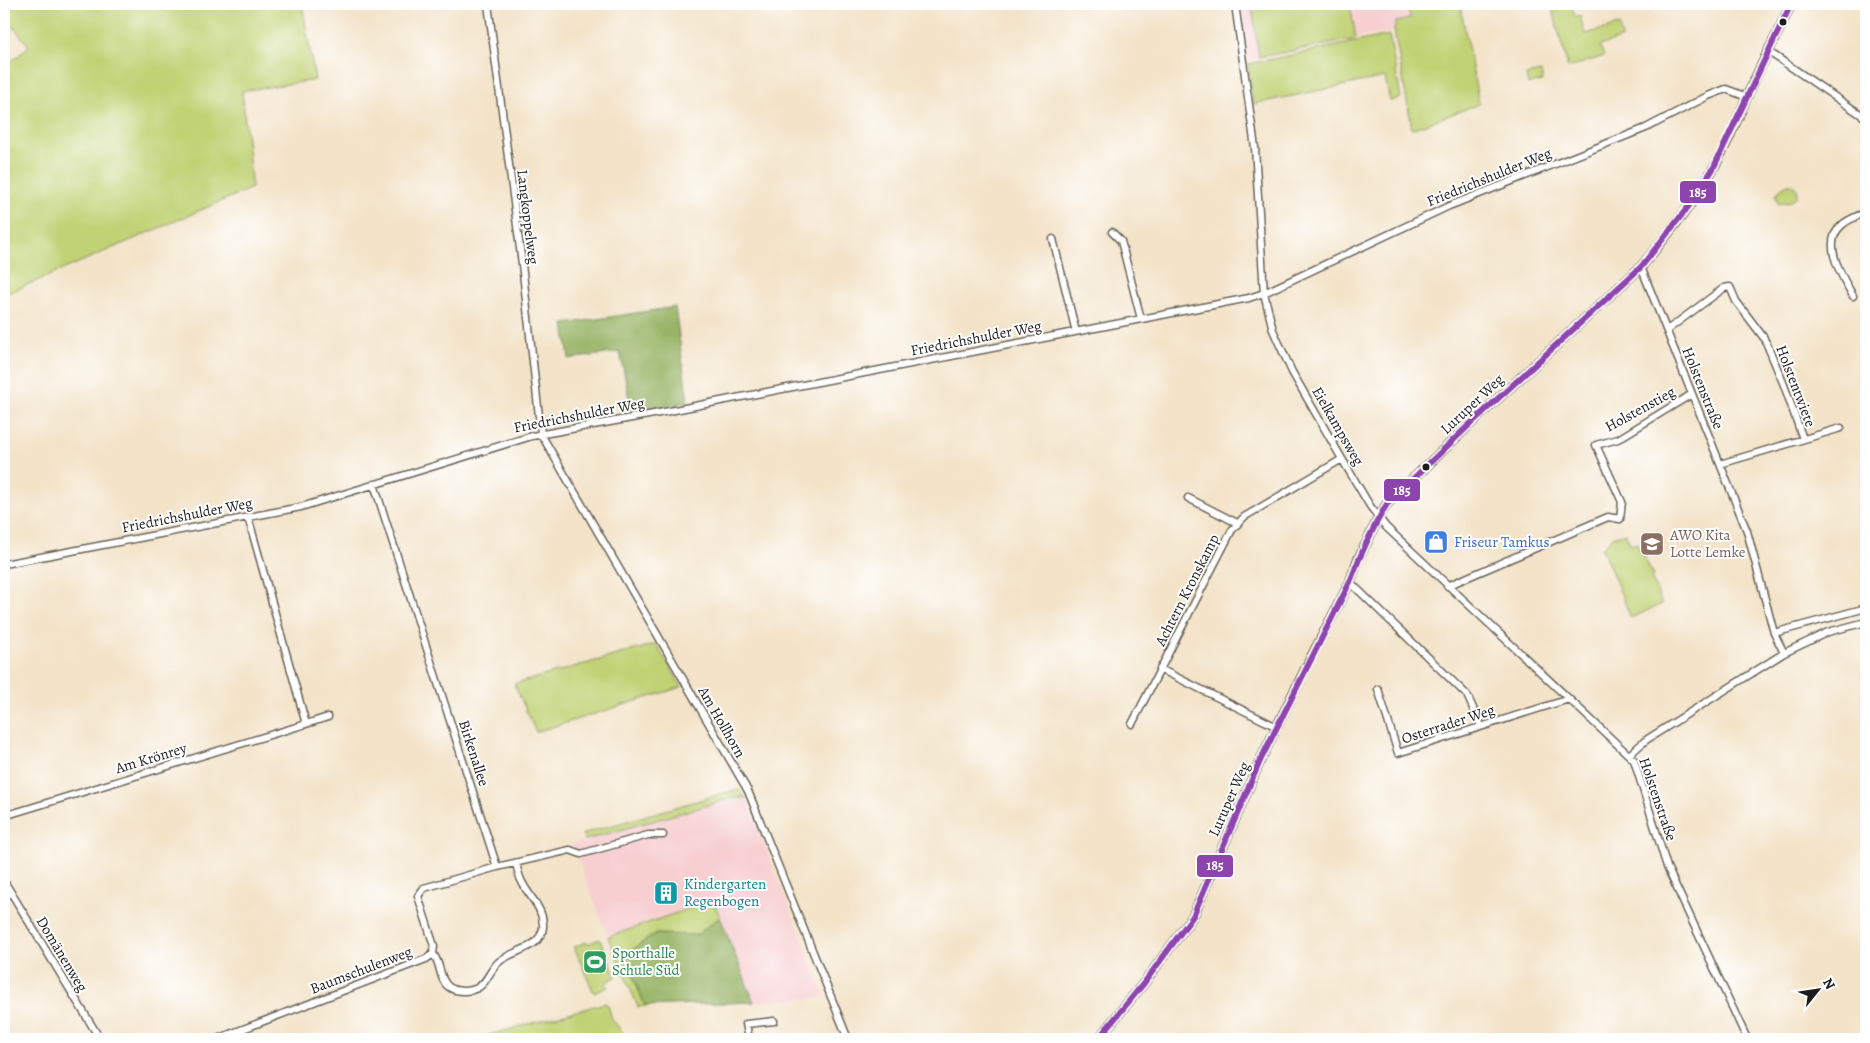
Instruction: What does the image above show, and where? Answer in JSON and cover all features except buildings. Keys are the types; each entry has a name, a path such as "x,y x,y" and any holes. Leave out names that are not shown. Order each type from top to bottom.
{"street":[{"name":"Langkoppelweg","path":"488,4 522,264 541,434"},
{"name":"Eielkampsweg","path":"1235,4 1255,148 1264,293 1273,330 1292,372 1342,459 1386,527 1629,755"},
{"path":"1747,97 1791,4"},
{"path":"1768,52 1866,118"},
{"name":"Friedrichshulder Weg","path":"4,564 301,507 541,434 1249,298 1264,293 1449,206 1646,128 1708,96 1726,89 1747,97"},
{"name":"Luruper Weg","path":"1098,1039 1149,976 1193,916 1277,727 1387,504 1641,267 1688,208 1701,188 1734,130 1747,97"},
{"path":"1853,296 1835,261 1833,251 1834,240 1842,224 1866,212"},
{"path":"1112,232 1121,241 1141,319"},
{"path":"1052,239 1076,332"},
{"name":"Holstenstraße","path":"1641,267 1746,531 1774,633 1784,653 1646,740 1629,755 1637,767 1667,867 1747,1039"},
{"name":"Holstentwiete","path":"1667,330 1724,288 1730,287 1736,301 1765,340 1803,438"},
{"name":"Holstenstieg","path":"1447,586 1608,517 1620,519 1622,502 1596,445 1618,439 1692,394"},
{"name":"Holstentwiete","path":"1720,464 1842,428"},
{"name":"Am Hollhorn","path":"541,434 748,791 848,1039"},
{"name":"Achtern Kronskamp","path":"1132,724 1237,523 1342,459"},
{"name":"Birkenallee","path":"374,484 497,867"},
{"name":"Achtern Kronskamp","path":"1188,498 1237,523"},
{"path":"248,517 306,724"},
{"path":"1350,582 1467,696 1481,726"},
{"path":"1774,633 1866,608"},
{"path":"1784,653 1828,632 1866,622"},
{"name":"Achtern Kronskamp","path":"1160,669 1277,727"},
{"name":"Osterrader Weg","path":"1378,689 1398,753 1569,699"},
{"name":"Am Krönrey","path":"4,816 328,717"},
{"path":"497,867 570,850 581,854 648,835 663,835"},
{"path":"433,954 449,988 468,991 481,986 498,962 533,944 543,928 542,918 539,908 521,881 516,864"},
{"name":"Baumschulenweg","path":"216,1039 426,959 433,954 434,946 418,896 424,888 497,867"},
{"name":"Domänenweg","path":"4,881 100,1039"},
{"path":"749,1039 746,1024 774,1021"}],"shaded area":[{"path":"1240,4 1460,4 1479,104 1412,129 1394,30 1247,60"},
{"path":"733,798 746,798 825,997 754,1002 713,901 608,937 572,844"}],"green space":[{"path":"4,4 302,4 315,80 242,91 252,188 4,295 4,68 29,46 4,15"},
{"path":"1265,4 1350,4 1356,39 1259,57 1252,6"},
{"path":"1407,4 1460,4 1479,104 1412,129 1394,30 1396,22 1410,19"},
{"path":"1551,4 1571,4 1575,17 1580,16 1585,34 1619,25 1622,38 1600,46 1604,56 1568,68"},
{"path":"1600,4 1641,4 1615,11 1614,7 1602,10"},
{"path":"1389,35 1401,98 1390,101 1385,77 1253,104 1248,64"},
{"path":"1541,72 1543,81 1528,84 1526,75"},
{"path":"1792,184 1797,189 1797,196 1790,202 1778,204 1776,195 1782,187"},
{"path":"675,307 688,402 632,414 620,352 569,359 564,324"},
{"path":"1625,533 1631,545 1637,543 1642,552 1653,576 1651,577 1662,604 1631,618 1602,548 1613,537"},
{"path":"656,644 682,687 536,732 514,684"},
{"path":"738,789 746,798 733,798 585,840 582,834"},
{"path":"713,900 720,917 697,935 655,934 625,955 645,1006 638,1007 608,937"},
{"path":"720,917 754,1002 645,1006 624,955 655,934 697,935"},
{"name":"Sporthalle Schule Süd","path":"600,939 616,977 606,982 608,987 594,993 574,947"},
{"path":"605,1003 608,1005 612,1019 628,1039 474,1039"}],"transit line":[{"name":"185","path":"1098,1039 1144,983 1193,916 1260,761 1387,504 1467,427 1641,267 1688,207 1713,169 1791,4"}],"place":[{"name":"Friseur Tamkus","path":"1436,542"},
{"name":"AWO Kita Lotte Lemke","path":"1652,544"},
{"name":"Kindergarten Regenbogen","path":"666,893"},
{"name":"Sporthalle Schule Süd","path":"595,962"}]}
